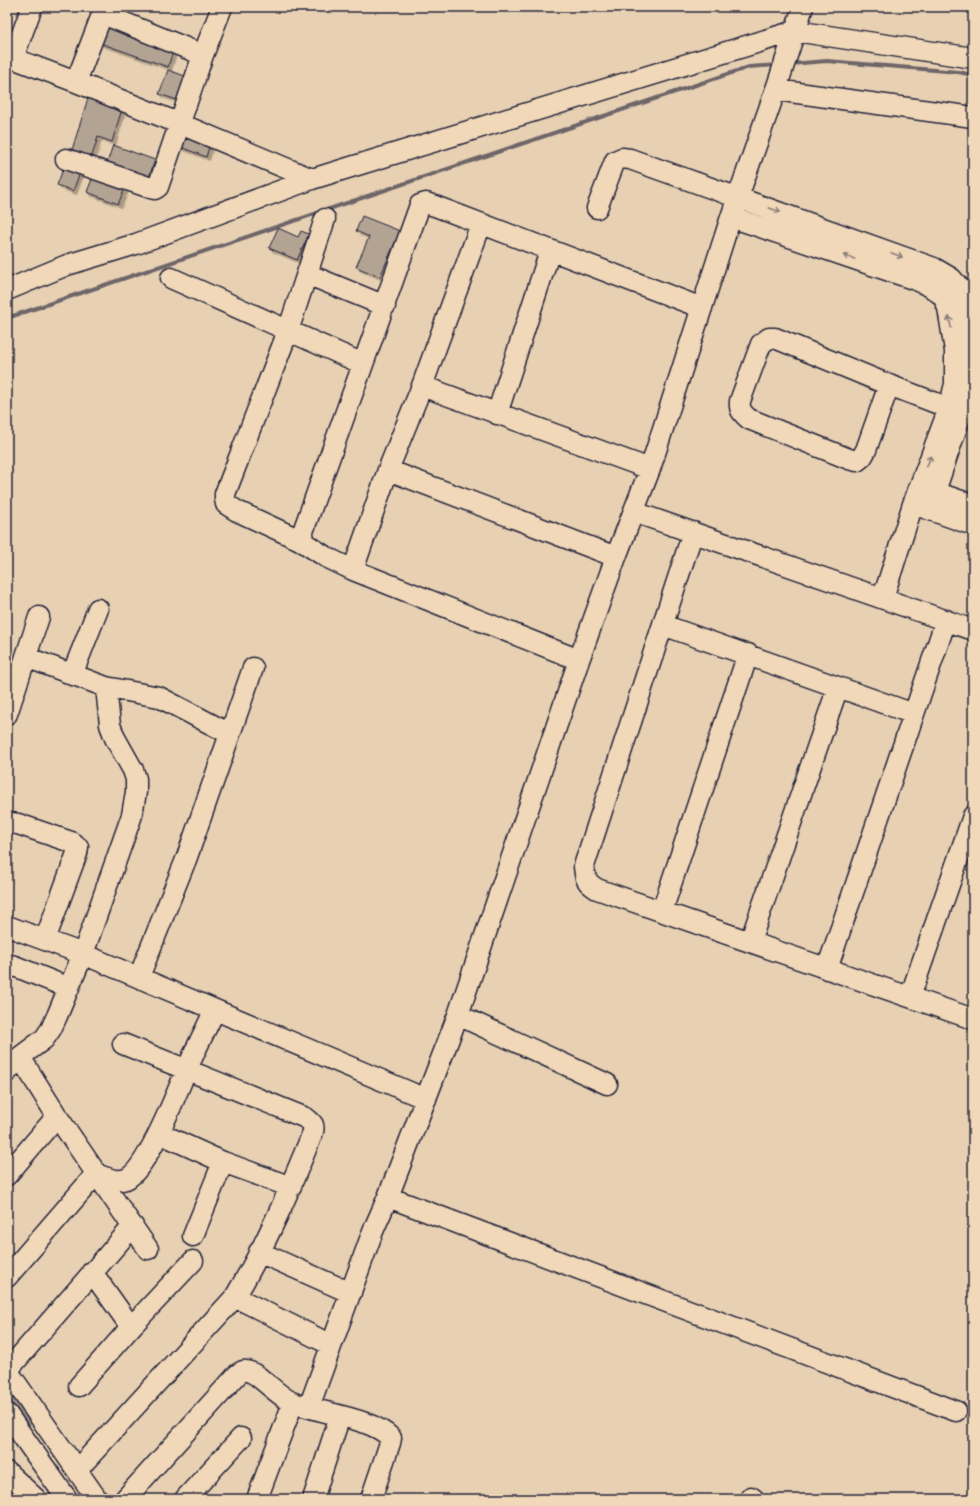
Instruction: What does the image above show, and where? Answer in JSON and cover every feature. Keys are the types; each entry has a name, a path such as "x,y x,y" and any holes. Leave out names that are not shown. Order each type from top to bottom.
{"street":[{"path":"32,7 10,57 178,123 312,179"},
{"path":"66,159 155,189 159,183 178,123 221,7"},
{"path":"257,1499 331,1345 373,1230 388,1197 458,1015 579,660 616,557 650,469 731,217 777,87 803,7"},
{"path":"76,82 104,10 203,55"},
{"path":"7,290 67,265 136,244 312,179 793,38 973,58"},
{"path":"777,87 973,117"},
{"path":"597,208 615,161 622,158 630,159 934,268 951,278 959,287 963,300 968,382 961,415 924,498 883,598"},
{"path":"300,540 420,205 426,203 435,206 702,308"},
{"path":"731,217 916,280 931,286 943,296 966,354 955,384 924,498"},
{"path":"325,219 288,331 225,494 226,504 236,511 300,540 326,557 353,570 579,660"},
{"path":"353,570 388,470 422,386 481,224"},
{"path":"497,414 550,250"},
{"path":"307,274 385,306"},
{"path":"171,278 363,364"},
{"path":"889,385 866,450 862,457 857,461 849,460 749,418 739,409 740,401 761,344 769,338 775,338 949,408"},
{"path":"422,386 650,469"},
{"path":"388,470 616,557"},
{"path":"924,498 973,505"},
{"path":"924,498 973,525"},
{"path":"634,512 973,630"},
{"path":"693,532 584,866 585,876 588,883 597,889 973,1019"},
{"path":"72,675 98,609"},
{"path":"7,714 39,617"},
{"path":"827,968 946,620"},
{"path":"663,625 914,714"},
{"path":"662,911 748,654"},
{"path":"26,657 106,687 159,697 230,734"},
{"path":"139,977 187,857 253,668"},
{"path":"7,1072 20,1057 44,1039 51,1029 84,954 132,815 136,792 133,770 115,738 110,725 106,687"},
{"path":"750,942 838,687"},
{"path":"910,997 973,816"},
{"path":"7,824 18,824 72,842 78,847 45,940"},
{"path":"7,926 84,954 426,1099"},
{"path":"7,966 11,965 69,988"},
{"path":"96,1174 117,1181 125,1179 138,1169 159,1132 215,1010"},
{"path":"458,1015 607,1084"},
{"path":"77,1470 234,1297 259,1252 291,1187 314,1127 313,1123 306,1118 122,1044"},
{"path":"20,1057 57,1116 148,1248"},
{"path":"7,1175 57,1116"},
{"path":"159,1132 223,1162 291,1187"},
{"path":"193,1236 223,1162"},
{"path":"7,1277 96,1174"},
{"path":"388,1197 956,1411"},
{"path":"97,1499 7,1371 133,1226"},
{"path":"259,1252 351,1293"},
{"path":"79,1386 131,1327 193,1261"},
{"path":"92,1272 131,1327"},
{"path":"234,1297 331,1345"},
{"path":"125,1499 243,1371 247,1370 253,1373 281,1396 301,1405 379,1428 386,1432 391,1438 371,1499"},
{"path":"7,1414 67,1499"},
{"path":"313,1499 340,1416"},
{"path":"185,1499 241,1438"},
{"path":"7,1472 36,1499"}],"building":[{"path":"103,26 173,51 168,67 97,42"},
{"path":"168,70 185,76 177,100 159,94"},
{"path":"88,98 122,109 112,142 98,137 91,159 71,153"},
{"path":"183,133 210,144 206,157 178,146"},
{"path":"113,145 155,160 148,180 106,166"},
{"path":"65,164 81,170 73,191 57,185"},
{"path":"94,174 126,186 118,204 87,192"},
{"path":"362,216 400,231 380,277 356,267 369,237 356,231"},
{"path":"278,228 298,237 301,231 309,234 297,260 269,248"}],"waterway":[{"path":"790,64 827,61 958,72 973,75"},
{"path":"7,318 749,67 777,65"},
{"path":"7,1398 24,1422"}]}
